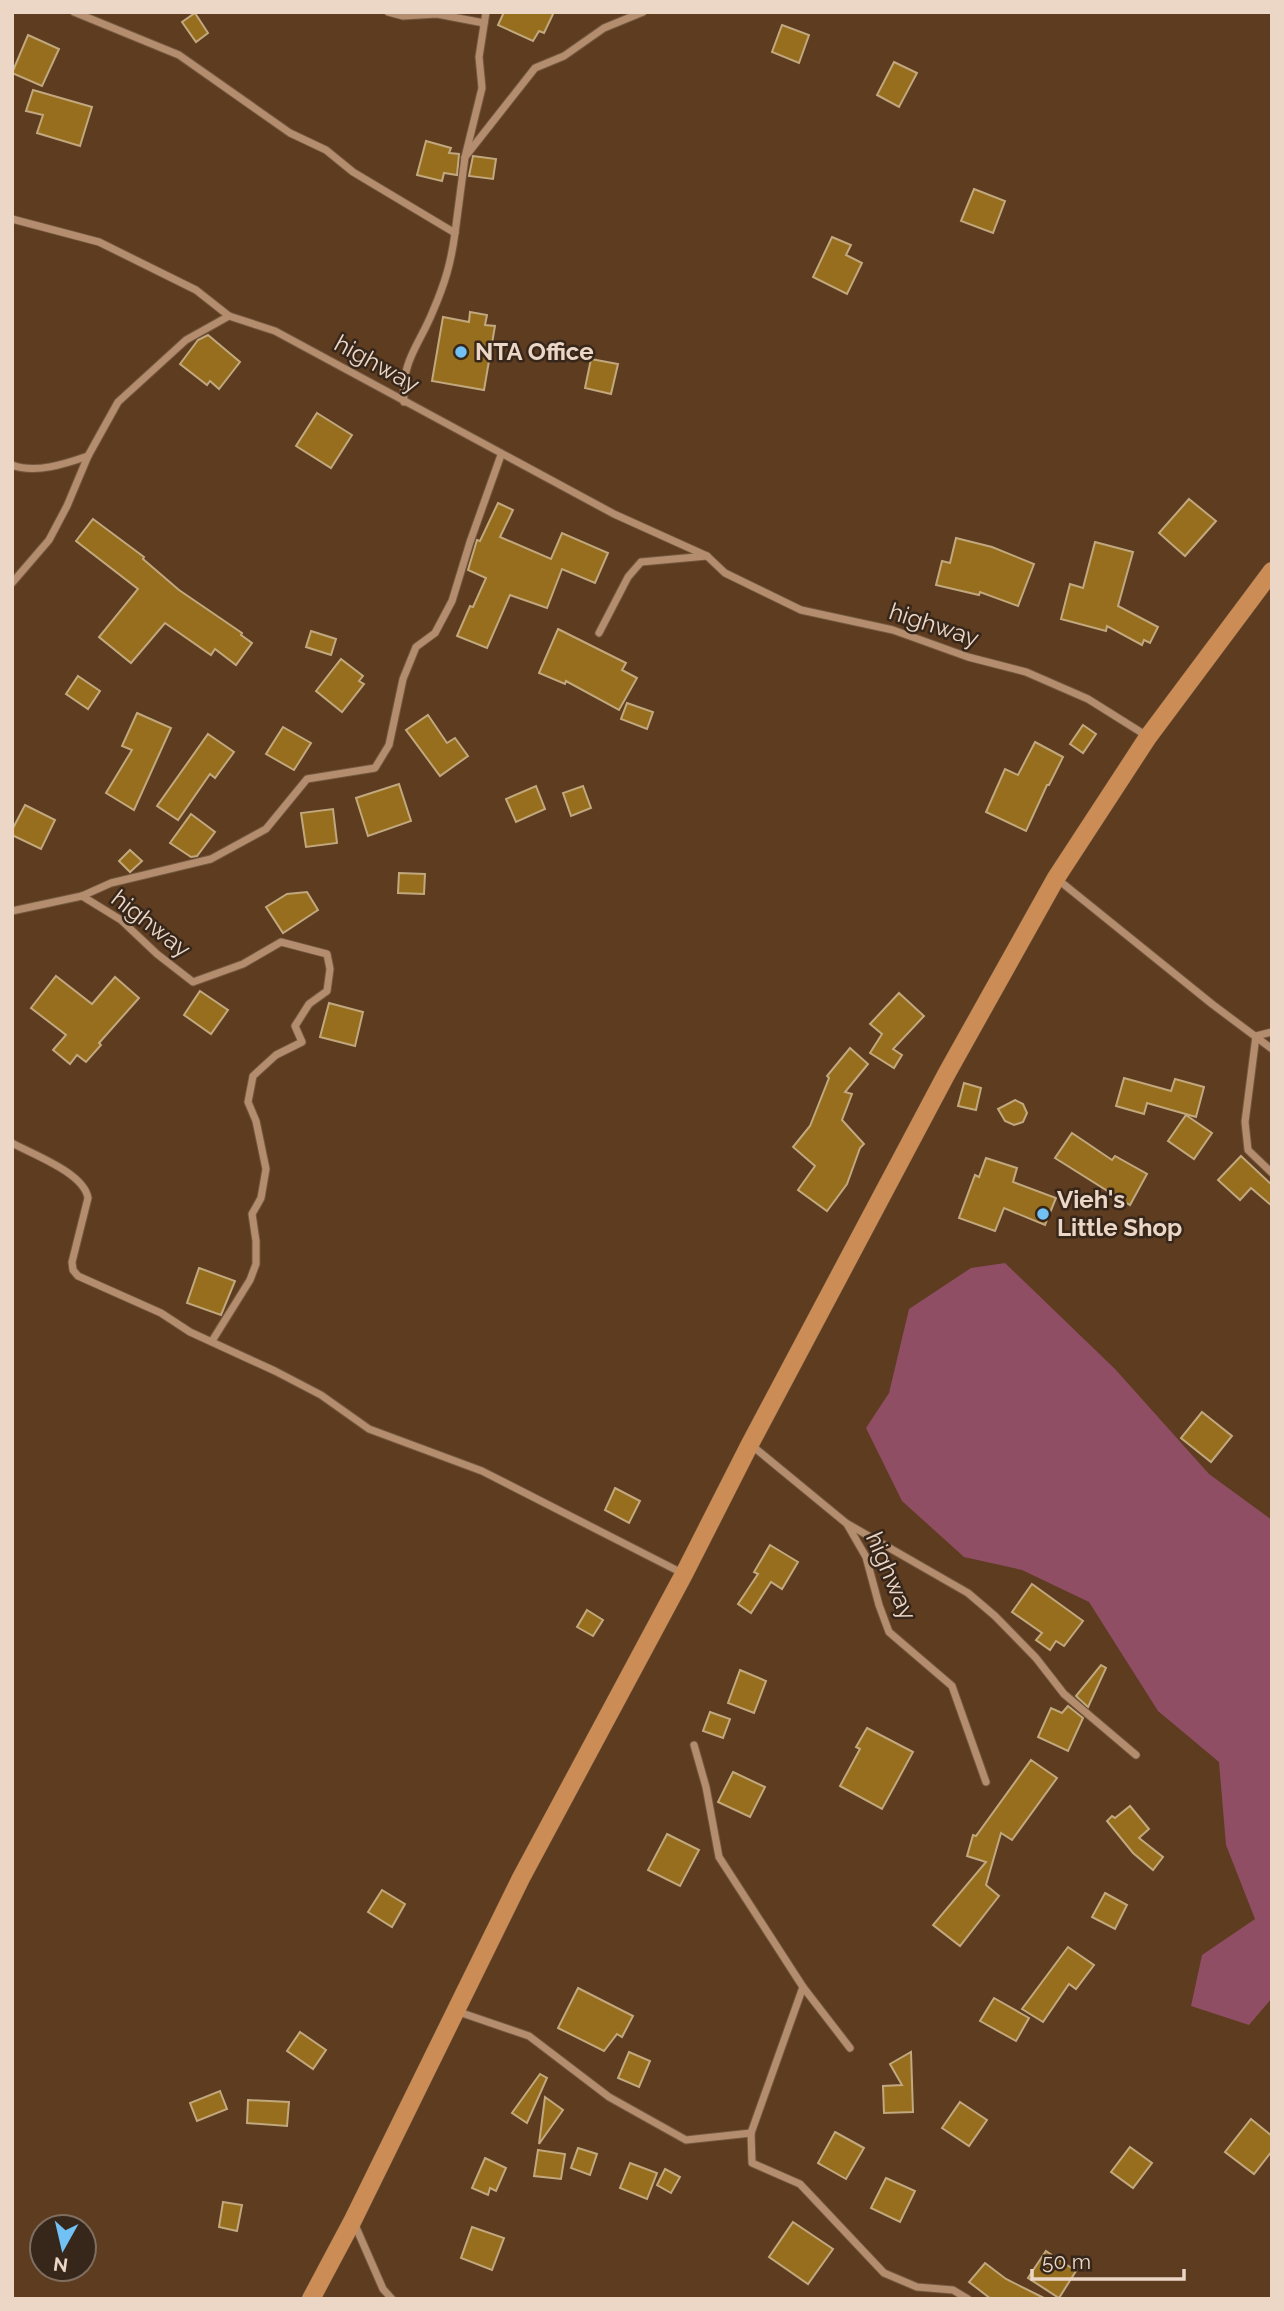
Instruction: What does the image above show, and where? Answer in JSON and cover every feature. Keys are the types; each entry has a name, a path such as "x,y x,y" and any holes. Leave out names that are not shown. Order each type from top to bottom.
{"main road":[{"path":"311,2299 353,2220 521,1878 947,1073 1056,878 1148,737 1272,571"}],"street":[{"path":"74,12 179,55 290,133 326,150 353,172 454,233"},
{"path":"388,12 402,16 437,14 484,23"},
{"path":"404,402 403,381 410,358 432,314 450,267 464,157 482,88 479,57 486,12"},
{"path":"464,157 496,121 517,88 535,68 564,56 604,28 643,12"},
{"name":"highway","path":"12,219 99,242 196,290 229,316 275,331 614,514 707,556 725,573 801,610 893,630 968,657 1026,672 1088,699 1148,737"},
{"path":"12,583 49,540 88,456 118,402 186,340 229,316"},
{"name":"highway","path":"12,911 82,896 111,883 211,859 267,829 307,779 375,768 389,745 403,679 416,647 435,632 452,601 502,455"},
{"path":"12,465 22,469 61,465 88,456"},
{"path":"598,633 628,577 640,562 707,556"},
{"path":"1056,878 1212,1004 1272,1048"},
{"name":"highway","path":"82,896 121,920 157,954 193,982 243,964 281,942 327,954 330,969 327,991 309,1004 295,1026 302,1042 275,1055 253,1076 248,1102 256,1121 266,1169 261,1198 252,1214 256,1264 250,1280 212,1341"},
{"path":"1256,1036 1272,1032"},
{"path":"1256,1036 1245,1122 1248,1150 1272,1174"},
{"path":"12,1143 77,1178 87,1189 88,1198 72,1262 72,1269 78,1276 161,1313 190,1332 321,1395 369,1429 482,1471 684,1574"},
{"name":"highway","path":"750,1444 846,1523 968,1593 1036,1657 1064,1694 1136,1755"},
{"name":"highway","path":"846,1523 866,1557 889,1632 952,1686 986,1782"},
{"path":"694,1745 706,1787 719,1857 803,1987 850,2048"},
{"path":"803,1987 751,2133 752,2163 800,2184 884,2273 917,2287 953,2290 968,2299"},
{"path":"454,2011 529,2036 609,2097 686,2140 751,2133"},
{"path":"353,2220 383,2289 392,2299"}],"shaded area":[{"path":"1005,1263 1115,1369 1209,1474 1272,1520 1272,1998 1249,2025 1191,2006 1202,1955 1255,1919 1226,1845 1219,1762 1158,1711 1089,1602 1022,1570 964,1557 902,1501 866,1428 889,1393 909,1309 971,1268"}],"building":[{"path":"504,12 554,12 544,33 539,31 533,41 498,25"},
{"path":"195,13 208,33 196,42 182,22"},
{"path":"782,25 809,35 799,63 772,52"},
{"path":"28,35 59,49 42,86 12,73"},
{"path":"894,62 917,73 899,107 877,95"},
{"path":"33,90 92,107 80,146 37,133 43,115 26,111"},
{"path":"426,141 451,148 449,153 459,154 457,175 444,173 442,181 417,175"},
{"path":"473,156 496,159 493,179 469,176"},
{"path":"974,189 1005,201 993,233 961,221"},
{"path":"832,237 851,245 846,255 862,263 847,294 813,277"},
{"path":"470,312 487,315 485,325 495,326 484,390 432,381 443,317 469,322"},
{"path":"208,335 240,362 219,389 210,381 207,385 180,364 198,340"},
{"path":"591,359 618,364 611,394 585,388"},
{"path":"317,413 352,435 331,468 296,446"},
{"path":"1189,499 1216,521 1185,556 1159,533"},
{"path":"498,503 513,510 500,537 551,559 562,533 608,553 595,583 562,569 547,608 510,595 487,648 457,636 486,578 468,570 477,540 480,541"},
{"path":"93,519 144,557 143,559 179,590 242,633 241,635 252,643 236,665 215,649 211,655 165,623 131,663 99,637 138,589 76,541"},
{"path":"956,538 992,547 1034,564 1018,606 980,592 979,595 936,585 942,561 950,563"},
{"path":"1095,542 1133,552 1118,606 1158,627 1150,643 1144,640 1142,645 1107,626 1106,631 1061,619 1070,584 1083,588"},
{"path":"558,629 626,663 622,670 637,678 619,710 566,681 565,684 539,673"},
{"path":"311,631 336,639 331,655 306,647"},
{"path":"341,659 363,676 359,681 364,684 342,712 316,691"},
{"path":"78,676 100,691 88,709 66,694"},
{"path":"627,703 653,712 647,729 621,719"},
{"path":"137,713 171,728 134,810 106,793 132,750 122,746"},
{"path":"428,715 447,743 455,738 468,756 440,776 406,730"},
{"path":"1083,725 1096,734 1083,753 1070,744"},
{"path":"283,727 311,743 294,770 266,754"},
{"path":"208,734 234,752 215,778 210,774 178,820 157,806"},
{"path":"1035,742 1063,757 1026,831 986,812 1005,769 1018,775"},
{"path":"399,784 411,821 368,836 356,798"},
{"path":"536,786 545,809 516,822 506,799"},
{"path":"583,786 591,808 571,816 563,793"},
{"path":"25,805 55,820 41,849 12,835"},
{"path":"333,809 337,843 306,847 301,813"},
{"path":"191,814 215,832 197,856 191,857 170,843"},
{"path":"130,850 142,861 130,872 119,861"},
{"path":"399,873 425,874 424,894 398,893"},
{"path":"307,892 318,910 283,933 266,907 287,894"},
{"path":"56,976 92,1004 115,977 139,998 99,1043 101,1045 86,1062 77,1055 70,1064 53,1050 66,1035 31,1008"},
{"path":"200,991 228,1010 211,1034 184,1015"},
{"path":"899,993 924,1016 893,1049 902,1055 894,1068 870,1053 882,1034 870,1024"},
{"path":"329,1003 363,1012 355,1046 320,1037"},
{"path":"850,1048 868,1064 845,1092 852,1094 842,1120 864,1144 860,1148 847,1184 827,1211 798,1190 815,1166 793,1147 810,1126 829,1078 827,1076"},
{"path":"1124,1078 1171,1091 1175,1079 1204,1087 1196,1117 1147,1103 1144,1114 1116,1106"},
{"path":"964,1083 981,1088 976,1110 958,1106"},
{"path":"1015,1100 1023,1104 1027,1113 1023,1122 1014,1125 1005,1121 998,1109"},
{"path":"1186,1115 1212,1133 1194,1159 1168,1141"},
{"path":"1072,1133 1112,1160 1115,1156 1147,1174 1130,1205 1055,1158"},
{"path":"1241,1156 1272,1185 1272,1206 1251,1188 1240,1200 1218,1180"},
{"path":"986,1158 1017,1168 1013,1182 1056,1198 1045,1225 1004,1208 995,1231 959,1218 975,1175 979,1177"},
{"path":"199,1268 235,1281 221,1315 187,1303"},
{"path":"1202,1412 1232,1436 1211,1462 1181,1438"},
{"path":"615,1488 640,1501 629,1523 605,1510"},
{"path":"770,1545 798,1562 782,1589 771,1582 751,1613 738,1604 758,1574 754,1572"},
{"path":"1032,1584 1083,1621 1064,1646 1056,1641 1050,1650 1036,1640 1042,1633 1012,1612"},
{"path":"587,1610 603,1620 593,1636 577,1627"},
{"path":"1101,1665 1106,1668 1088,1707 1076,1696"},
{"path":"740,1670 766,1681 754,1713 728,1703"},
{"path":"1068,1706 1083,1718 1068,1751 1038,1737 1051,1708 1062,1713"},
{"path":"710,1712 730,1719 723,1738 703,1731"},
{"path":"867,1728 913,1752 882,1809 840,1786 860,1749 856,1747"},
{"path":"1031,1760 1057,1778 1012,1840 1001,1833 986,1885 999,1896 960,1946 933,1925 986,1862 967,1856 973,1835 976,1836"},
{"path":"733,1772 765,1787 750,1817 718,1802"},
{"path":"1130,1806 1149,1829 1139,1838 1163,1857 1153,1870 1133,1853 1107,1821"},
{"path":"667,1834 699,1850 680,1886 648,1870"},
{"path":"382,1890 405,1904 392,1927 368,1912"},
{"path":"1105,1893 1127,1905 1115,1929 1092,1917"},
{"path":"1068,1947 1094,1965 1076,1989 1069,1984 1043,2022 1022,2009"},
{"path":"578,1988 633,2016 622,2037 617,2034 604,2051 558,2028"},
{"path":"994,1998 1029,2018 1016,2041 980,2021"},
{"path":"300,2032 326,2050 313,2069 287,2051"},
{"path":"629,2052 650,2061 639,2087 618,2078"},
{"path":"911,2052 913,2112 884,2113 883,2086 902,2085 890,2064"},
{"path":"540,2074 547,2078 527,2123 512,2113"},
{"path":"220,2091 227,2109 197,2121 190,2103"},
{"path":"545,2097 563,2110 539,2144"},
{"path":"248,2100 289,2102 287,2126 247,2123"},
{"path":"960,2102 987,2120 969,2146 942,2128"},
{"path":"1251,2119 1272,2136 1272,2151 1254,2174 1225,2152"},
{"path":"835,2132 864,2148 846,2179 818,2163"},
{"path":"1130,2147 1152,2163 1133,2188 1111,2172"},
{"path":"578,2148 597,2154 590,2175 571,2168"},
{"path":"538,2150 565,2154 561,2179 534,2176"},
{"path":"485,2158 506,2168 496,2191 490,2188 488,2195 472,2188"},
{"path":"630,2163 657,2173 647,2199 620,2188"},
{"path":"665,2169 680,2177 671,2193 657,2185"},
{"path":"886,2178 915,2191 900,2222 871,2208"},
{"path":"223,2202 242,2205 237,2231 219,2227"},
{"path":"793,2222 833,2249 808,2284 769,2257"},
{"path":"472,2227 504,2238 492,2270 461,2258"},
{"path":"1046,2251 1076,2271 1059,2298 1028,2278"},
{"path":"985,2263 1006,2279 1046,2299 991,2299 969,2282"}],"place":[{"name":"NTA Office","path":"461,352"},
{"name":"Vieh's Little Shop","path":"1043,1214"}]}
